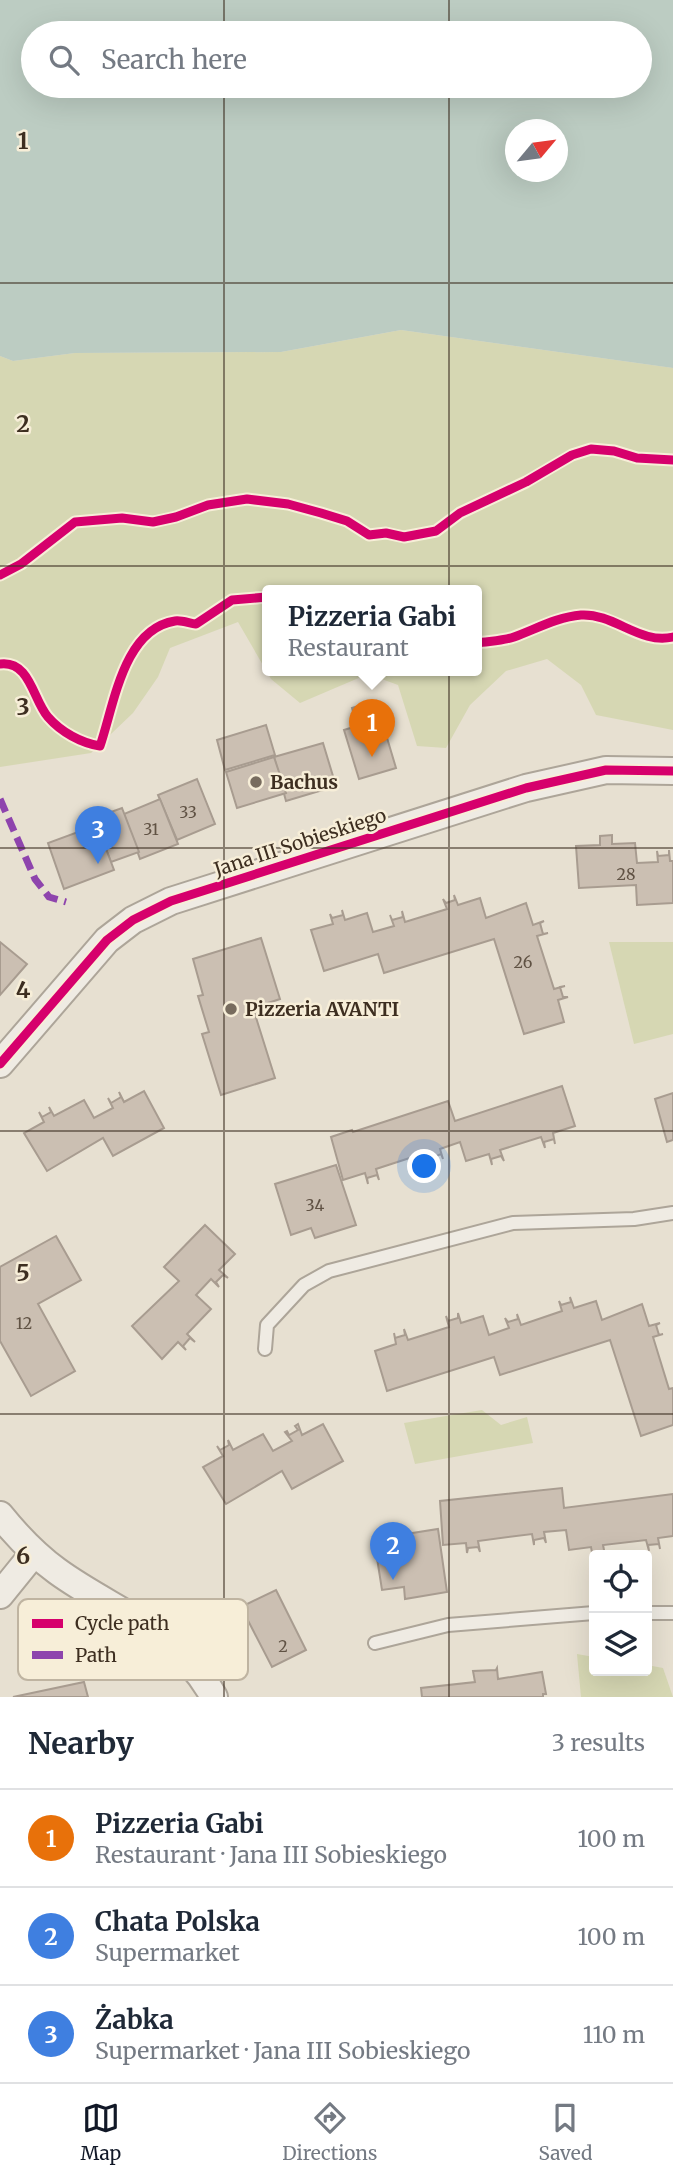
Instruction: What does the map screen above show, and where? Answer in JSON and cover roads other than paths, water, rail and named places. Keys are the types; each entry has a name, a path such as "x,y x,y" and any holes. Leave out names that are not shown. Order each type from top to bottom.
{"street":[{"name":"Jana III Sobieskiego","path":"0,1064 107,940 133,920 171,901 526,788 606,770 673,771"},
{"path":"0,1515 34,1553 59,1573 104,1599"},
{"path":"0,1595 34,1553"},
{"path":"204,1680 214,1697"}],"lane":[{"path":"265,1349 267,1325 304,1285 329,1271 513,1223 634,1219 673,1213"},
{"path":"375,1643 448,1625 589,1613"},
{"path":"652,1613 673,1613"}],"place":[{"name":"Pizzeria Gabi","path":"372,757"},
{"name":"Bachus","path":"256,782"},
{"name":"Żabka","path":"98,864"},
{"name":"Pizzeria AVANTI","path":"231,1009"},
{"name":"Chata Polska","path":"393,1580"}]}
